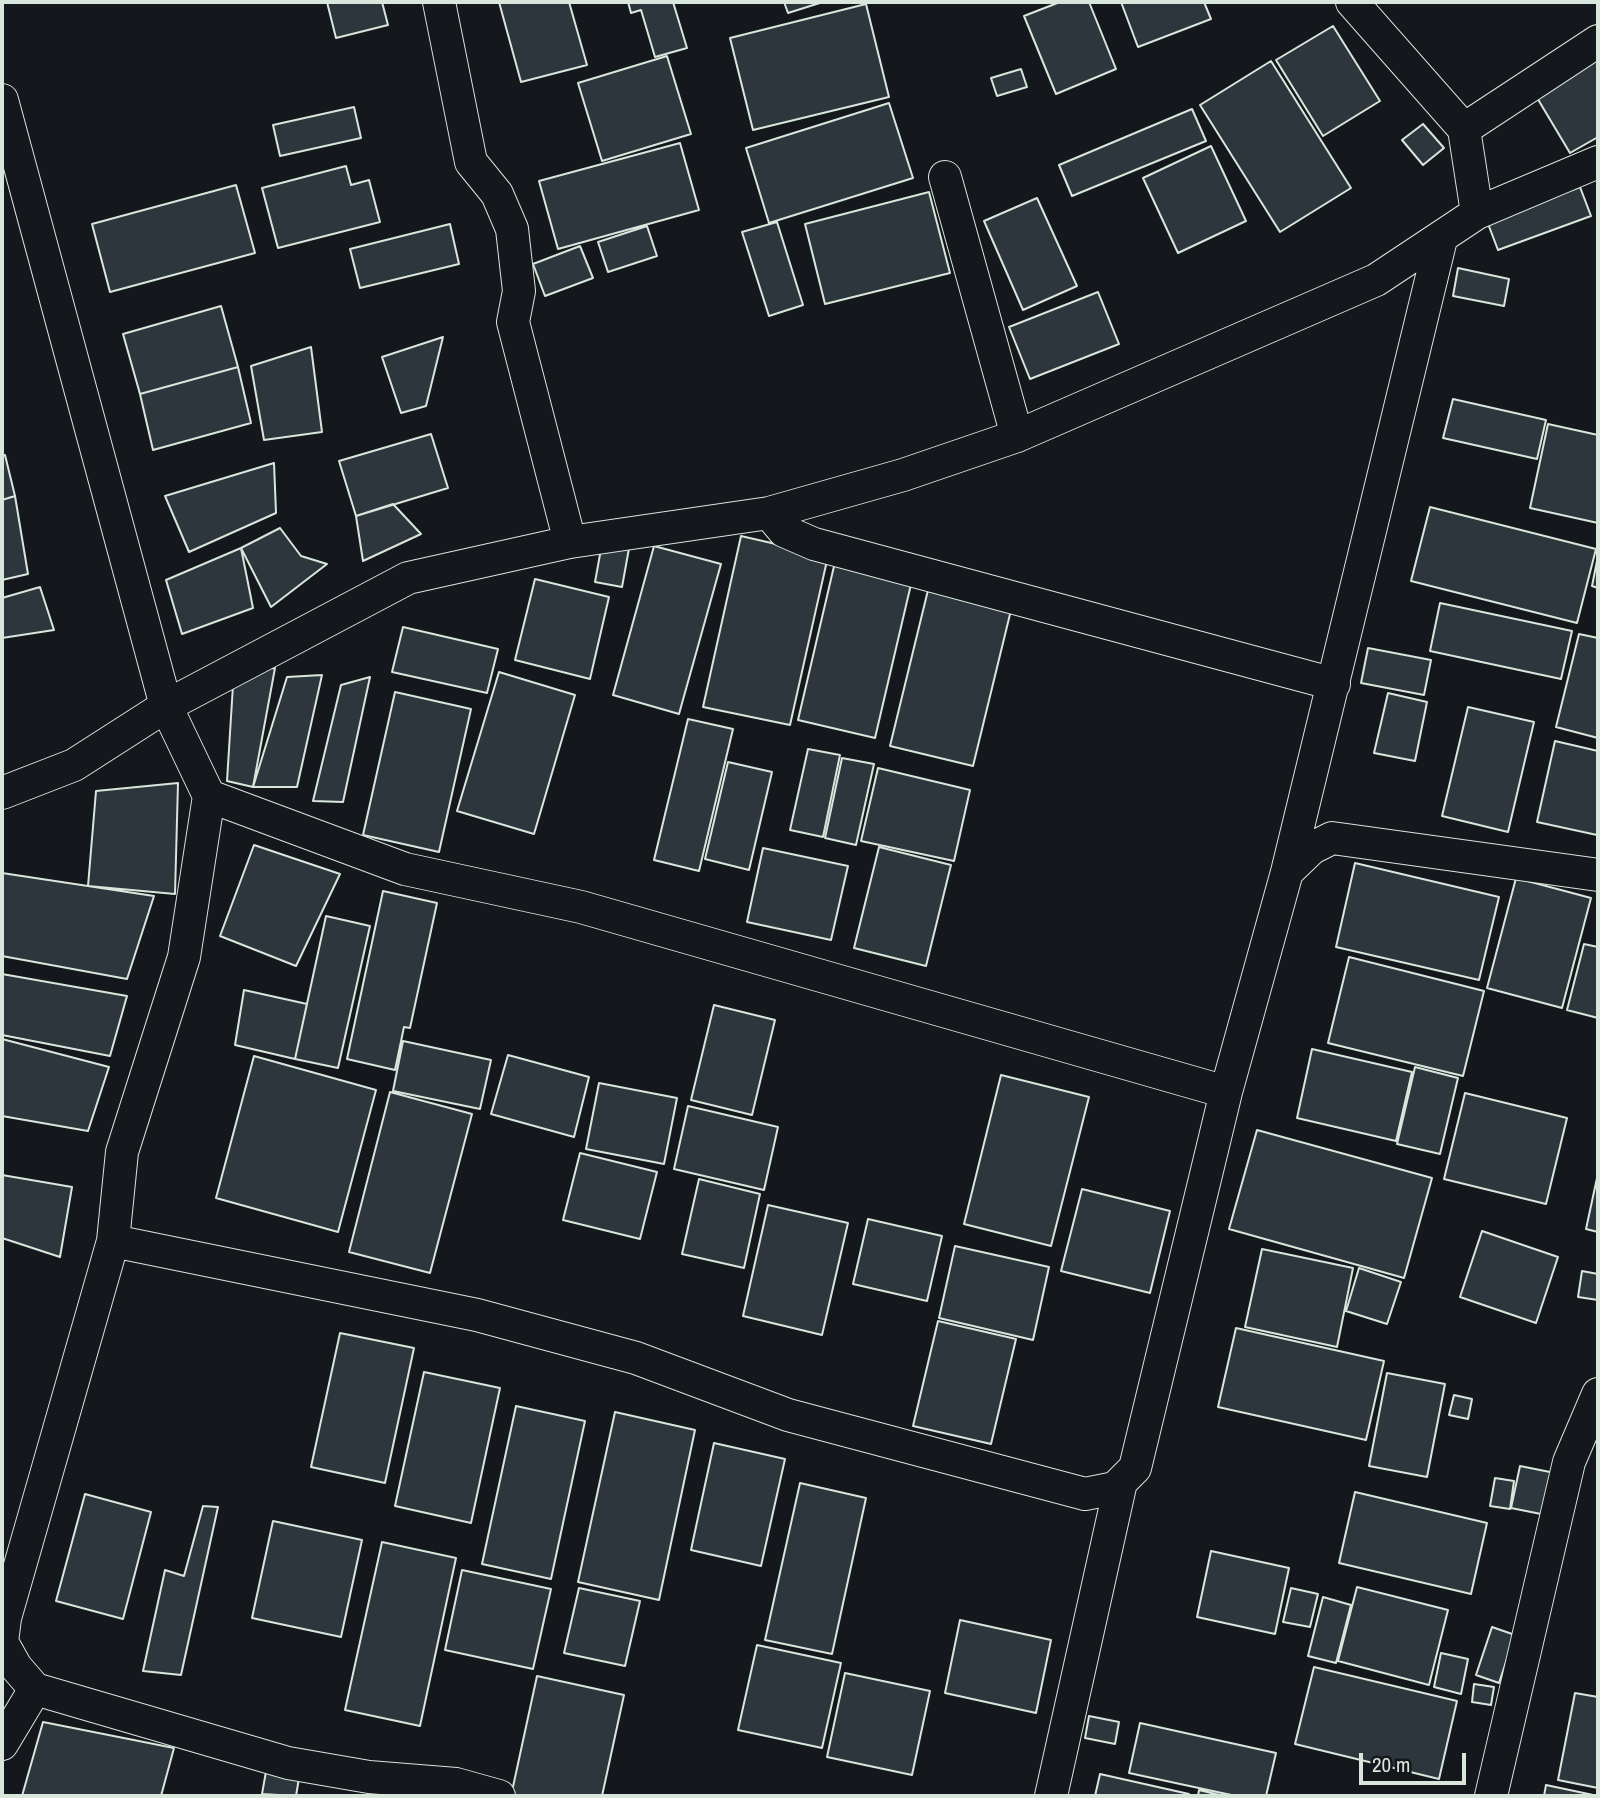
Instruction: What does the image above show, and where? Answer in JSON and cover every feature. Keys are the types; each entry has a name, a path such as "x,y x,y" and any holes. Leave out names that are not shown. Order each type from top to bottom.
{"street":[{"path":"439,2 471,162 497,194 512,229 519,291 513,322 569,542"},
{"path":"1352,2 1464,129 1477,213"},
{"path":"1464,129 1598,41"},
{"path":"2,100 166,706 209,796 184,957 122,1152 113,1241 5,1618 2,1642 16,1667 35,1689 288,1763 369,1777 456,1784 499,1796"},
{"path":"2,793 74,765 166,706 408,578 569,542 769,513 903,475 1017,436 1376,280 1477,213 1598,162"},
{"path":"945,177 1017,436"},
{"path":"113,1241 477,1315 636,1359 788,1415 1084,1494 1115,1488 1135,1468 1226,1092 1287,872 1334,684 1441,239"},
{"path":"769,513 785,531 814,544 1334,684"},
{"path":"209,796 405,869 581,907 1226,1092"},
{"path":"1287,872 1311,848 1332,838 1598,875"},
{"path":"1491,1796 1569,1462 1598,1394"},
{"path":"1051,1796 1121,1482"},
{"path":"2,1744 35,1689"}],"building":[{"path":"327,2 382,2 388,25 336,38"},
{"path":"499,2 569,2 587,65 521,82"},
{"path":"628,2 673,2 687,48 655,57 641,10 631,13"},
{"path":"784,2 823,2 788,13"},
{"path":"1060,2 1089,2 1116,69 1056,94 1024,16"},
{"path":"1121,2 1204,2 1211,19 1138,47"},
{"path":"866,4 889,97 753,130 730,38"},
{"path":"1333,26 1380,101 1323,136 1276,60"},
{"path":"1598,47 1598,137 1570,153 1530,86"},
{"path":"667,56 691,134 602,161 578,83"},
{"path":"1271,61 1351,188 1280,232 1200,105"},
{"path":"1021,69 1027,87 997,96 991,78"},
{"path":"889,103 913,178 769,223 746,148"},
{"path":"354,107 361,138 280,156 273,125"},
{"path":"1192,109 1206,141 1072,196 1059,165"},
{"path":"1423,124 1444,148 1423,165 1402,140"},
{"path":"680,143 699,210 558,249 539,181"},
{"path":"1211,146 1246,221 1178,253 1143,178"},
{"path":"346,166 351,185 369,180 380,222 278,248 262,188"},
{"path":"236,185 255,253 110,292 92,224"},
{"path":"1580,187 1591,216 1498,250 1487,221"},
{"path":"929,192 950,273 825,304 805,224"},
{"path":"1037,198 1077,286 1023,310 984,221"},
{"path":"777,222 803,305 769,316 742,232"},
{"path":"450,224 459,264 360,288 350,249"},
{"path":"647,226 657,256 608,272 598,242"},
{"path":"580,246 593,278 545,296 533,264"},
{"path":"1458,268 1509,279 1504,306 1453,296"},
{"path":"1098,292 1119,344 1030,379 1009,327"},
{"path":"221,306 238,367 140,394 123,334"},
{"path":"443,337 426,406 401,413 382,357"},
{"path":"311,347 322,432 264,440 251,366"},
{"path":"238,367 251,423 153,450 140,394"},
{"path":"1453,399 1546,420 1537,459 1443,438"},
{"path":"1548,424 1598,435 1598,523 1530,508"},
{"path":"431,434 448,488 356,516 339,461"},
{"path":"5,455 15,496 2,500 2,456"},
{"path":"274,463 276,513 189,552 165,496"},
{"path":"15,496 28,574 2,580 2,500"},
{"path":"393,504 421,534 363,561 356,516"},
{"path":"1430,507 1596,549 1577,623 1411,581"},
{"path":"280,528 301,556 327,564 271,607 241,548"},
{"path":"741,536 828,556 790,725 703,707"},
{"path":"603,538 630,543 622,587 595,582"},
{"path":"654,546 721,564 679,714 613,695"},
{"path":"241,548 253,608 182,634 166,580"},
{"path":"1598,556 1598,588 1592,586"},
{"path":"835,562 912,580 875,738 798,720"},
{"path":"535,579 609,597 590,679 515,660"},
{"path":"929,586 1012,606 973,766 890,746"},
{"path":"40,587 54,630 2,638 2,598"},
{"path":"1440,603 1572,631 1561,679 1430,651"},
{"path":"403,627 498,649 487,693 392,672"},
{"path":"1579,634 1598,638 1598,738 1556,727"},
{"path":"1368,648 1431,660 1424,695 1361,683"},
{"path":"275,668 253,787 227,781 234,669"},
{"path":"499,672 575,695 534,834 457,811"},
{"path":"322,675 297,787 253,787 287,677"},
{"path":"370,677 343,802 313,801 341,685"},
{"path":"395,692 471,709 439,852 363,835"},
{"path":"1388,693 1427,702 1415,761 1374,753"},
{"path":"1468,707 1534,722 1508,832 1442,816"},
{"path":"688,719 733,729 699,871 654,860"},
{"path":"1555,741 1598,751 1597,835 1537,822"},
{"path":"808,749 840,755 823,837 790,830"},
{"path":"842,758 874,764 856,845 825,838"},
{"path":"728,762 772,772 749,870 705,859"},
{"path":"878,768 970,790 954,861 861,841"},
{"path":"178,783 175,894 88,886 96,791"},
{"path":"254,845 340,874 296,966 220,936"},
{"path":"879,847 951,865 926,966 854,948"},
{"path":"763,848 848,866 831,940 747,922"},
{"path":"1355,863 1499,897 1479,980 1336,947"},
{"path":"2,873 154,896 127,979 2,956"},
{"path":"1516,878 1591,898 1562,1008 1487,988"},
{"path":"383,891 437,903 410,1028 404,1027 395,1070 347,1059"},
{"path":"326,916 370,926 338,1068 295,1059"},
{"path":"1584,944 1598,947 1598,1018 1567,1010"},
{"path":"1349,957 1484,991 1463,1076 1328,1043"},
{"path":"2,974 127,996 110,1056 2,1035"},
{"path":"244,990 307,1004 295,1059 235,1045"},
{"path":"714,1005 775,1020 752,1115 691,1100"},
{"path":"2,1039 109,1067 88,1131 2,1116"},
{"path":"403,1041 491,1060 480,1109 393,1091"},
{"path":"1312,1049 1412,1072 1396,1141 1297,1118"},
{"path":"508,1055 589,1077 574,1137 491,1114"},
{"path":"254,1056 376,1090 338,1232 216,1198"},
{"path":"1415,1067 1458,1078 1440,1154 1397,1144"},
{"path":"1001,1075 1089,1097 1051,1246 964,1224"},
{"path":"599,1083 677,1098 664,1164 586,1149"},
{"path":"390,1092 472,1114 430,1273 349,1252"},
{"path":"1465,1093 1567,1118 1546,1204 1444,1179"},
{"path":"688,1106 778,1127 764,1190 674,1169"},
{"path":"1257,1130 1432,1178 1404,1278 1229,1229"},
{"path":"580,1153 657,1172 640,1239 563,1220"},
{"path":"2,1175 72,1187 60,1257 2,1238"},
{"path":"699,1179 760,1194 744,1268 682,1254"},
{"path":"1598,1179 1598,1232 1586,1229"},
{"path":"1082,1189 1170,1211 1150,1293 1061,1271"},
{"path":"768,1205 848,1223 822,1335 743,1316"},
{"path":"868,1219 942,1236 927,1301 853,1284"},
{"path":"1482,1231 1558,1257 1536,1323 1460,1297"},
{"path":"955,1246 1049,1267 1033,1340 939,1318"},
{"path":"1262,1249 1353,1268 1337,1347 1245,1327"},
{"path":"1359,1268 1401,1282 1387,1324 1346,1311"},
{"path":"1582,1271 1598,1274 1598,1300 1578,1297"},
{"path":"938,1321 1016,1339 991,1444 913,1426"},
{"path":"1236,1328 1384,1361 1366,1440 1218,1407"},
{"path":"340,1333 414,1348 385,1483 311,1467"},
{"path":"424,1372 500,1388 471,1523 395,1506"},
{"path":"1387,1373 1445,1384 1427,1477 1369,1466"},
{"path":"1454,1395 1472,1399 1468,1419 1449,1415"},
{"path":"516,1406 585,1421 551,1579 482,1564"},
{"path":"615,1412 695,1430 659,1600 578,1582"},
{"path":"714,1443 785,1459 761,1566 691,1550"},
{"path":"1520,1466 1560,1474 1551,1516 1511,1508"},
{"path":"1495,1478 1514,1481 1510,1509 1490,1506"},
{"path":"800,1483 866,1498 832,1654 765,1640"},
{"path":"1355,1492 1487,1523 1471,1594 1339,1563"},
{"path":"85,1494 151,1512 123,1619 56,1601"},
{"path":"203,1506 218,1507 181,1675 143,1671 165,1570 184,1576"},
{"path":"273,1521 362,1540 341,1637 252,1618"},
{"path":"382,1542 456,1558 420,1726 345,1710"},
{"path":"1211,1551 1289,1568 1275,1634 1197,1617"},
{"path":"462,1570 551,1589 533,1669 445,1650"},
{"path":"1357,1587 1448,1610 1429,1685 1338,1661"},
{"path":"579,1588 640,1601 625,1666 564,1653"},
{"path":"1291,1588 1318,1594 1310,1627 1283,1622"},
{"path":"1323,1597 1351,1605 1336,1663 1308,1656"},
{"path":"960,1620 1051,1640 1036,1713 945,1693"},
{"path":"1492,1627 1515,1635 1499,1683 1476,1675"},
{"path":"757,1645 841,1663 822,1748 738,1730"},
{"path":"1441,1653 1468,1659 1461,1694 1434,1687"},
{"path":"1314,1667 1457,1701 1439,1779 1295,1744"},
{"path":"845,1673 930,1691 912,1775 827,1757"},
{"path":"537,1676 624,1695 602,1796 511,1796"},
{"path":"1474,1684 1494,1687 1491,1705 1472,1702"},
{"path":"1575,1693 1598,1697 1598,1788 1558,1780"},
{"path":"1089,1716 1119,1722 1115,1744 1085,1738"},
{"path":"43,1722 174,1748 161,1796 22,1796"},
{"path":"1140,1723 1276,1753 1266,1796 1236,1796 1129,1773"},
{"path":"267,1766 300,1772 296,1796 262,1794"},
{"path":"1100,1774 1189,1794 1095,1796"},
{"path":"1546,1785 1598,1796 1544,1796"},
{"path":"1199,1790 1224,1796 1198,1796"}]}
